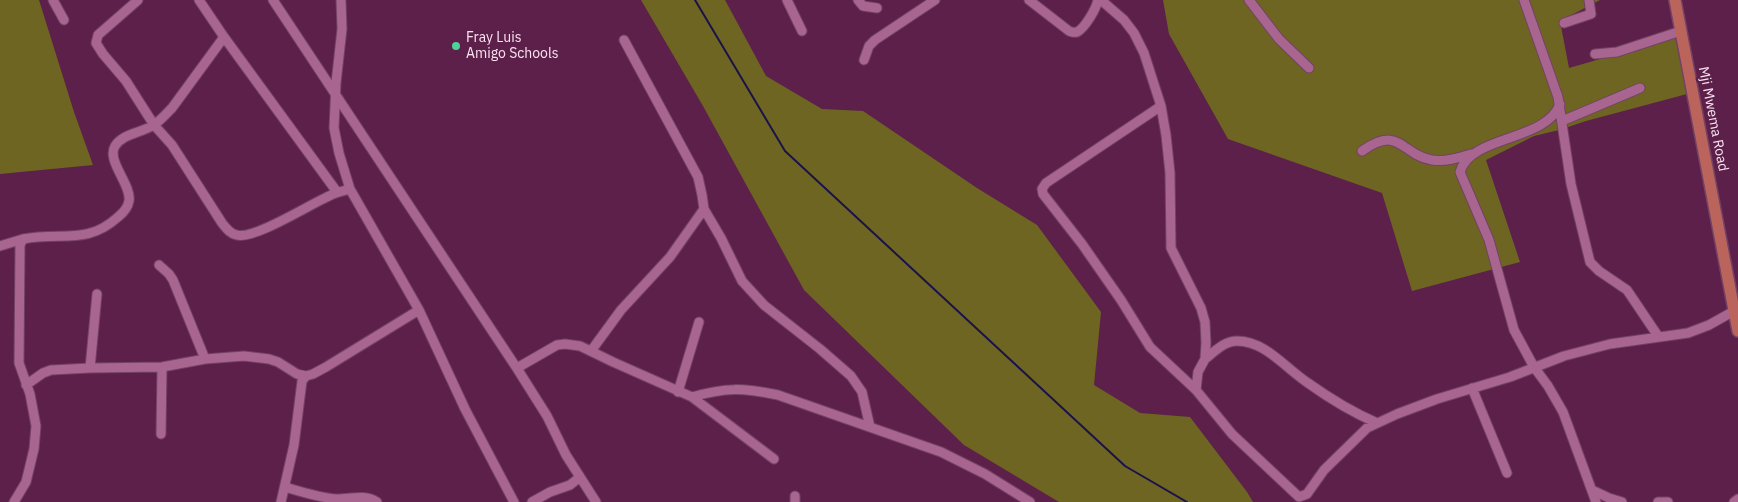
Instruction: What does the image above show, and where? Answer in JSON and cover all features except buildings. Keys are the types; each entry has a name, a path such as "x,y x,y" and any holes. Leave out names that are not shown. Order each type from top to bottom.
{"main road":[{"name":"Mji Mwema Road","path":"1675,0 1738,331"}],"street":[{"path":"53,0 64,20"},
{"path":"138,0 98,35 96,43 126,81 154,125 172,145 222,223 235,235 246,235 266,228 337,192 350,189"},
{"path":"199,0 337,192"},
{"path":"273,0 517,368 547,416 566,455 596,502"},
{"path":"341,0 342,29 335,93 334,128 338,152 350,189 419,310 458,394 514,502"},
{"path":"787,0 802,31"},
{"path":"858,0 863,6 877,8"},
{"path":"864,60 869,46 875,40 935,0"},
{"path":"1029,0 1069,31 1073,32 1078,31 1094,14 1099,0 1124,20 1134,33 1144,54 1161,106 1166,135 1170,173 1171,248 1202,308 1205,322 1206,343 1204,359 1198,372 1196,390"},
{"path":"1249,0 1280,40 1309,68"},
{"path":"1524,0 1560,104 1571,184 1590,262 1599,271 1627,290 1658,336"},
{"path":"1564,23 1591,14 1589,0"},
{"path":"1595,54 1617,52 1681,32"},
{"path":"0,246 23,239 90,234 111,223 121,214 129,201 113,156 114,149 122,139 154,125 172,108 224,37"},
{"path":"624,40 698,177 704,209 742,281 758,300 851,376 858,384 866,402 870,427"},
{"path":"1562,121 1640,88"},
{"path":"1362,151 1373,143 1394,140 1421,156 1432,160 1447,160 1472,154 1545,123 1557,111 1560,104"},
{"path":"1161,106 1046,183 1042,189 1043,194 1082,244 1121,300 1150,347 1196,390 1232,434 1299,497 1307,494 1324,470 1367,428 1413,408 1510,377 1564,356 1610,344 1700,329 1734,311"},
{"path":"1472,154 1462,165 1460,172 1489,240 1514,330 1562,412 1596,502"},
{"path":"591,351 621,310 670,257 704,209"},
{"path":"14,502 26,482 36,439 34,411 19,363 19,252 23,239"},
{"path":"159,265 173,280 206,359"},
{"path":"90,368 98,294"},
{"path":"26,384 42,373 51,370 162,368 206,359 258,357 278,362 297,374 306,376 326,367 419,310"},
{"path":"678,392 698,322"},
{"path":"1204,359 1228,342 1238,341 1257,346 1268,351 1307,383 1378,423"},
{"path":"517,368 557,346 573,344 692,397 774,459"},
{"path":"161,434 162,368"},
{"path":"281,502 294,445 302,381 306,376"},
{"path":"692,397 715,390 734,388 778,395 941,452 985,474 1030,502"},
{"path":"1472,388 1507,473"},
{"path":"532,502 550,492 570,485 580,477"},
{"path":"285,488 337,499 368,498 376,502"},
{"path":"1592,490 1622,502"},
{"path":"1734,502 1738,499"},
{"path":"1658,502 1668,502"}],"shaded area":[{"path":"0,0 39,0 74,112 93,165 0,174"},
{"path":"641,0 725,0 766,76 822,109 863,111 977,188 1037,225 1101,312 1094,385 1140,413 1190,417 1253,502 1059,502 964,445 804,290 703,106"},
{"path":"1163,0 1600,0 1560,21 1569,68 1676,37 1687,94 1534,136 1486,160 1520,262 1412,291 1382,193 1228,139 1169,34"}],"waterway":[{"path":"695,0 785,151 1125,466 1187,502"}],"place":[{"name":"Fray Luis Amigo Schools","path":"456,46"}]}
